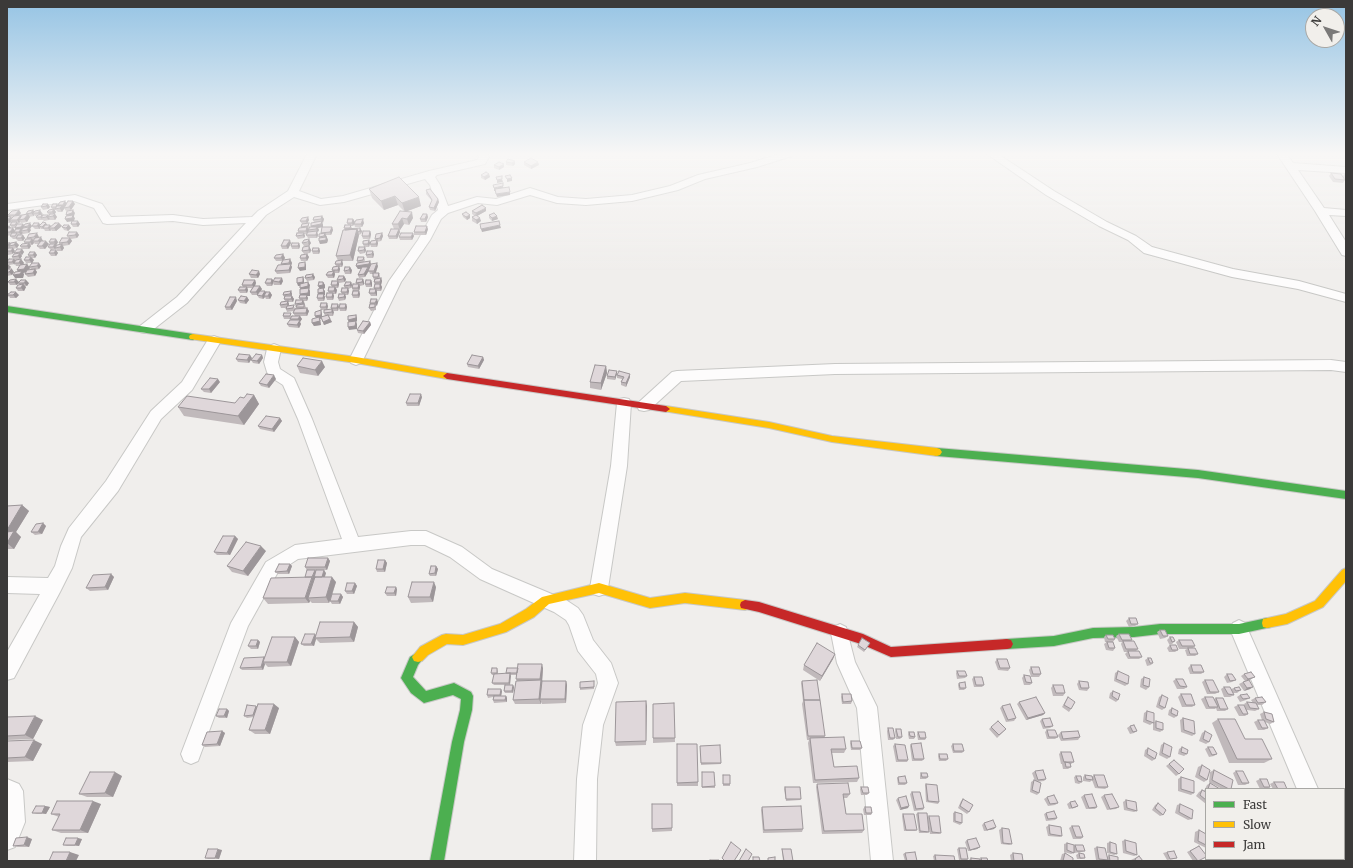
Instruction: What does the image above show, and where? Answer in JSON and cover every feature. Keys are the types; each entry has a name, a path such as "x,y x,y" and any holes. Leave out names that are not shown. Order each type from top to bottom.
{"street":[{"path":"145,328 182,300 268,209 291,195"},
{"path":"298,195 320,202 344,199 359,195"},
{"path":"438,195 444,211"},
{"path":"356,360 396,281 424,240 436,217 444,211 477,200 496,202 519,195"},
{"path":"541,195 557,200 586,202 632,198 647,195"},
{"path":"1053,195 1087,215 1132,238 1148,250 1245,276 1272,279 1300,285 1346,298"},
{"path":"1310,195 1346,252"},
{"path":"7,207 75,198 98,206 107,221 173,218 203,222 256,220"},
{"path":"1321,211 1346,213"},
{"path":"7,310 145,328 214,341 356,360 398,368 769,425 840,440 955,454 1198,474 1346,495"},
{"path":"7,671 54,586 75,533 112,486 156,415 187,386 214,341"},
{"path":"274,349 271,362 274,372 289,382 353,545"},
{"path":"644,406 677,376 835,369 1331,365 1346,367"},
{"path":"599,588 619,466 624,403"},
{"path":"192,754 240,623 272,567 295,552 426,538 456,552 486,574 546,600 572,614 578,621 585,645 604,669 608,683 593,725 587,779 585,861"},
{"path":"437,861 467,696 454,689 436,696 424,697 415,689 407,678 414,661 424,651 446,639 463,640 502,628 530,613 546,600 599,588 650,603 685,598 759,607 863,639 891,652 1054,641 1093,633 1134,632 1160,629 1239,629 1287,619 1319,604 1346,573"},
{"path":"7,584 54,586"},
{"path":"1239,629 1308,788"},
{"path":"840,633 846,663 867,707 882,861"},
{"path":"7,789 12,791 14,822 7,839"}],"building":[{"path":"375,195 417,195 419,197 402,203 395,196 381,201"},
{"path":"429,195 434,195 438,199 434,208 429,207 432,200"},
{"path":"65,201 63,205 58,205 60,202"},
{"path":"68,201 73,201 69,207 64,208"},
{"path":"43,204 48,204 41,207"},
{"path":"53,204 57,204 56,207 51,207"},
{"path":"482,205 486,208 476,213 472,211"},
{"path":"57,206 62,206 55,209"},
{"path":"54,209 52,212 47,212 49,210"},
{"path":"19,210 15,215 8,215 12,211"},
{"path":"33,210 31,213 26,214 28,211"},
{"path":"40,210 38,213 33,213 35,211"},
{"path":"73,210 72,213 66,215 67,211"},
{"path":"400,211 412,212 407,219 402,218 398,224 392,224"},
{"path":"466,212 470,215 466,217 462,214"},
{"path":"494,213 497,216 492,218 489,215"},
{"path":"28,214 24,219 19,220 22,215"},
{"path":"42,214 41,217 36,217 38,215"},
{"path":"50,214 55,214 48,217"},
{"path":"423,214 427,214 425,219 420,219"},
{"path":"21,215 17,220 10,220 14,216"},
{"path":"43,215 48,215 41,218"},
{"path":"73,215 72,218 65,219 66,216"},
{"path":"476,215 480,218 476,220 472,217"},
{"path":"322,216 321,219 313,220 314,217"},
{"path":"308,217 306,221 300,221 302,218"},
{"path":"348,219 353,219 352,223 347,223"},
{"path":"363,219 361,224 354,224 356,220"},
{"path":"72,221 78,221 76,224 71,224"},
{"path":"322,221 321,224 311,226 311,223"},
{"path":"499,221 500,225 481,229 480,224"},
{"path":"12,222 17,222 15,225 10,225"},
{"path":"43,222 46,223 42,227 39,226"},
{"path":"30,223 28,226 23,227 25,224"},
{"path":"34,223 39,223 37,226 32,226"},
{"path":"55,223 59,223 54,228 49,228"},
{"path":"309,223 308,226 301,227 302,224"},
{"path":"17,224 23,224 21,227 15,228"},
{"path":"45,225 50,225 48,228 43,228"},
{"path":"64,225 69,225 66,228 62,227"},
{"path":"345,225 351,225 350,228 344,228"},
{"path":"416,226 427,226 425,232 414,232"},
{"path":"29,227 27,230 21,231 23,228"},
{"path":"307,227 306,231 298,231 299,228"},
{"path":"310,227 317,227 316,229 308,230"},
{"path":"322,227 332,227 330,232 321,233"},
{"path":"7,228 13,228 10,232 7,232"},
{"path":"360,228 360,231 358,232 357,229 345,230 345,229"},
{"path":"16,229 21,229 19,232 14,232"},
{"path":"357,229 350,255 336,256 343,230"},
{"path":"391,229 399,229 396,236 388,236"},
{"path":"317,231 316,235 306,235 308,232"},
{"path":"363,231 370,231 369,236 362,236"},
{"path":"69,232 77,232 75,235 67,236"},
{"path":"12,233 17,233 15,236 10,236"},
{"path":"37,233 34,237 27,238 29,234"},
{"path":"297,233 304,233 303,235 296,236"},
{"path":"325,233 324,236 319,237 319,234"},
{"path":"382,233 380,238 375,239 376,234"},
{"path":"401,233 413,233 411,237 399,237"},
{"path":"18,235 23,235 21,238 16,238"},
{"path":"41,237 38,241 33,241 35,238"},
{"path":"326,237 326,240 319,241 319,238"},
{"path":"62,238 70,238 67,242 59,243"},
{"path":"26,239 32,239 30,242 24,242"},
{"path":"51,239 56,239 54,242 49,242"},
{"path":"309,239 308,242 302,243 304,240"},
{"path":"284,240 290,240 286,246 281,246"},
{"path":"369,240 368,244 363,244 363,241"},
{"path":"377,240 376,244 370,244 371,241"},
{"path":"41,241 46,241 42,246 37,246"},
{"path":"16,242 14,245 9,246 11,243"},
{"path":"29,243 27,246 20,246 22,244"},
{"path":"292,243 299,243 298,246 291,246"},
{"path":"50,244 55,244 53,247 48,247"},
{"path":"62,244 60,247 55,248 57,245"},
{"path":"309,246 309,250 302,251 303,247"},
{"path":"359,247 365,247 364,250 358,251"},
{"path":"8,248 13,248 11,251 7,251"},
{"path":"313,248 319,248 318,251 312,251"},
{"path":"17,249 22,249 20,252 14,253"},
{"path":"51,250 56,250 54,253 49,253"},
{"path":"367,251 373,251 372,254 366,255"},
{"path":"30,252 35,252 33,255 28,255"},
{"path":"20,253 18,256 12,257 14,254"},
{"path":"283,254 281,258 274,258 276,255"},
{"path":"307,254 306,258 300,258 301,255"},
{"path":"26,257 31,257 29,260 24,260"},
{"path":"358,257 364,257 363,260 357,261"},
{"path":"9,259 14,259 12,262 7,262"},
{"path":"21,259 19,263 14,263 16,260"},
{"path":"290,259 289,263 281,264 283,260"},
{"path":"342,260 341,264 335,264 336,261"},
{"path":"370,261 369,264 356,266 357,263"},
{"path":"305,262 305,267 298,268 299,263"},
{"path":"32,263 39,263 37,266 29,267"},
{"path":"377,263 374,271 368,271 371,264"},
{"path":"27,264 24,269 17,270 20,265"},
{"path":"291,264 289,270 275,271 278,265"},
{"path":"339,266 338,270 332,270 333,267"},
{"path":"345,267 350,267 349,270 344,271"},
{"path":"362,267 368,267 364,274 358,275"},
{"path":"7,269 12,269 7,272"},
{"path":"35,269 33,273 25,274 27,270"},
{"path":"252,270 259,271 256,275 249,274"},
{"path":"22,271 20,274 13,275 15,272"},
{"path":"334,271 332,275 326,275 328,272"},
{"path":"373,273 379,273 378,277 373,277"},
{"path":"313,274 312,277 305,278 306,275"},
{"path":"339,276 344,276 343,279 337,280"},
{"path":"303,277 303,282 297,283 297,278"},
{"path":"275,278 282,278 279,282 273,281"},
{"path":"381,278 380,282 374,282 375,279"},
{"path":"16,279 14,282 8,282 10,280"},
{"path":"267,279 272,279 271,283 265,283"},
{"path":"357,279 363,279 362,282 356,283"},
{"path":"21,280 26,280 24,283 18,283"},
{"path":"244,280 255,280 252,285 242,285"},
{"path":"366,280 371,280 370,284 365,284"},
{"path":"332,281 338,281 337,285 331,285"},
{"path":"308,282 308,286 300,288 300,284"},
{"path":"319,282 323,282 323,285 318,286"},
{"path":"346,282 351,282 350,285 344,286"},
{"path":"23,284 21,288 16,288 18,285"},
{"path":"353,284 359,284 358,288 352,288"},
{"path":"375,284 380,284 380,288 374,288"},
{"path":"254,286 260,286 256,292 250,292"},
{"path":"240,287 247,287 245,290 238,290"},
{"path":"329,287 335,287 334,291 328,291"},
{"path":"309,288 308,293 300,294 300,289"},
{"path":"323,288 324,292 318,293 318,289"},
{"path":"342,288 348,288 347,292 341,292"},
{"path":"370,289 376,289 375,293 369,293"},
{"path":"260,291 265,291 262,296 257,295"},
{"path":"291,291 290,294 283,295 284,292"},
{"path":"353,291 359,291 358,295 352,295"},
{"path":"11,292 16,292 13,295 7,295"},
{"path":"266,292 270,292 268,296 264,296"},
{"path":"327,293 333,293 332,297 326,297"},
{"path":"318,294 324,294 323,298 317,298"},
{"path":"339,294 345,294 344,297 338,298"},
{"path":"300,295 307,295 306,298 299,298"},
{"path":"241,296 247,297 244,301 238,300"},
{"path":"285,296 292,296 291,299 284,299"},
{"path":"230,297 236,297 230,307 225,307"},
{"path":"371,299 377,299 375,303 370,303"},
{"path":"296,300 303,300 302,303 295,304"},
{"path":"288,301 287,304 280,305 281,302"},
{"path":"321,303 327,303 326,307 320,307"},
{"path":"304,304 304,307 296,307 297,305"},
{"path":"332,304 338,304 337,308 331,308"},
{"path":"340,304 346,304 345,308 339,308"},
{"path":"370,304 375,304 375,307 369,308"},
{"path":"294,305 293,308 286,309 287,306"},
{"path":"307,308 306,313 293,313 295,309"},
{"path":"332,309 332,312 324,313 324,310"},
{"path":"321,310 321,315 315,316 315,312"},
{"path":"284,313 291,313 290,316 283,316"},
{"path":"328,315 330,319 323,322 321,317"},
{"path":"356,315 356,318 348,320 348,316"},
{"path":"292,316 300,316 298,319 290,319"},
{"path":"319,317 320,321 312,323 312,319"},
{"path":"290,320 300,320 297,325 287,324"},
{"path":"356,321 355,326 348,327 348,322"},
{"path":"363,321 370,322 363,331 357,330"},
{"path":"239,354 250,355 247,360 236,359"},
{"path":"256,354 262,355 257,361 251,360"},
{"path":"472,355 483,357 478,366 467,364"},
{"path":"303,358 322,361 315,370 297,366"},
{"path":"595,365 606,366 601,383 590,382"},
{"path":"609,370 617,371 615,377 607,376"},
{"path":"619,371 630,374 626,383 621,382 624,377 617,375"},
{"path":"266,374 274,375 267,385 259,383"},
{"path":"210,378 218,379 209,389 201,389"},
{"path":"247,394 254,395 238,416 178,407 187,396 235,403 240,397 244,398"},
{"path":"410,394 421,394 418,403 406,403"},
{"path":"266,416 280,418 272,429 258,426"},
{"path":"22,505 7,530 7,506"},
{"path":"43,523 38,532 31,532 36,524"},
{"path":"14,531 7,543 7,532"},
{"path":"223,536 235,536 227,553 214,552"},
{"path":"246,542 261,546 243,571 227,566"},
{"path":"308,558 328,558 325,567 305,567"},
{"path":"378,560 385,560 383,569 376,569"},
{"path":"279,564 290,564 287,571 275,572"},
{"path":"431,566 436,566 435,573 429,574"},
{"path":"307,570 315,570 312,577 305,577"},
{"path":"316,570 324,570 322,577 314,578"},
{"path":"111,574 105,587 86,588 93,575"},
{"path":"312,577 305,598 263,598 271,578"},
{"path":"315,577 332,577 326,597 308,598"},
{"path":"412,582 434,582 430,597 408,597"},
{"path":"347,583 355,583 352,591 345,591"},
{"path":"387,587 396,587 394,593 385,593"},
{"path":"332,594 341,594 338,601 330,601"},
{"path":"1129,618 1136,618 1138,624 1131,624"},
{"path":"320,622 354,622 350,637 315,638"},
{"path":"1160,630 1165,630 1168,636 1163,636"},
{"path":"305,634 315,634 311,644 301,644"},
{"path":"1119,634 1129,634 1132,640 1122,640"},
{"path":"1106,635 1113,635 1115,639 1108,639"},
{"path":"272,637 295,637 287,662 263,662"},
{"path":"1170,637 1173,637 1175,641 1172,642"},
{"path":"862,638 870,643 865,650 858,645"},
{"path":"251,640 258,640 256,646 248,646"},
{"path":"1179,640 1192,640 1195,646 1182,646"},
{"path":"1123,641 1134,641 1138,649 1126,649"},
{"path":"1107,642 1113,642 1115,648 1109,648"},
{"path":"817,643 835,654 822,676 804,665"},
{"path":"1170,645 1176,645 1178,650 1172,650"},
{"path":"1188,648 1195,648 1198,654 1190,654"},
{"path":"1128,651 1139,651 1142,657 1130,657"},
{"path":"264,657 261,667 240,668 244,658"},
{"path":"1148,658 1151,658 1153,663 1150,663"},
{"path":"997,659 1007,659 1010,668 1000,668"},
{"path":"518,664 542,664 540,679 516,679"},
{"path":"1191,665 1201,665 1204,672 1193,672"},
{"path":"1031,667 1039,667 1041,674 1033,674"},
{"path":"492,668 497,668 497,673 491,673"},
{"path":"507,668 518,668 517,673 506,673"},
{"path":"957,671 965,671 967,676 959,676"},
{"path":"1118,671 1129,676 1128,684 1116,679"},
{"path":"1251,672 1255,677 1248,679 1244,674"},
{"path":"510,673 509,683 492,683 494,674"},
{"path":"1227,674 1232,674 1236,680 1230,681"},
{"path":"1024,675 1030,676 1032,683 1026,682"},
{"path":"974,677 982,677 984,685 976,685"},
{"path":"1144,677 1150,679 1149,687 1143,685"},
{"path":"1176,679 1183,679 1187,687 1180,686"},
{"path":"541,680 539,699 513,700 516,681"},
{"path":"817,680 820,700 804,700 802,681"},
{"path":"1205,680 1213,680 1219,692 1210,692"},
{"path":"1249,680 1253,687 1247,688 1243,682"},
{"path":"542,681 566,681 565,699 540,699"},
{"path":"594,681 594,687 580,688 580,682"},
{"path":"1079,681 1088,682 1089,688 1081,688"},
{"path":"965,682 966,688 960,688 959,683"},
{"path":"505,685 513,685 512,691 504,691"},
{"path":"1053,685 1063,685 1065,693 1056,693"},
{"path":"1224,687 1230,687 1234,695 1228,694"},
{"path":"1239,687 1241,690 1236,691 1234,688"},
{"path":"488,689 501,689 500,695 487,695"},
{"path":"1113,691 1120,694 1118,700 1112,696"},
{"path":"842,694 851,694 852,701 843,702"},
{"path":"1181,694 1191,694 1195,705 1186,705"},
{"path":"1247,694 1250,698 1243,699 1240,695"},
{"path":"1162,695 1168,698 1165,708 1159,705"},
{"path":"494,696 506,696 505,700 493,700"},
{"path":"1036,697 1045,713 1028,718 1019,702"},
{"path":"1068,697 1075,702 1071,709 1064,705"},
{"path":"1205,697 1213,697 1218,707 1209,707"},
{"path":"1262,697 1266,702 1258,703 1255,698"},
{"path":"1216,698 1223,698 1228,709 1220,709"},
{"path":"804,700 820,700 825,736 808,736"},
{"path":"646,701 646,741 615,742 616,702"},
{"path":"1247,702 1256,703 1259,709 1250,708"},
{"path":"674,703 675,738 653,738 653,704"},
{"path":"258,704 274,704 265,730 249,730"},
{"path":"1010,704 1016,718 1008,720 1002,706"},
{"path":"247,705 256,706 253,715 244,716"},
{"path":"1238,705 1244,705 1248,714 1243,714"},
{"path":"1172,708 1178,711 1177,716 1171,713"},
{"path":"219,709 227,709 224,716 216,716"},
{"path":"1147,711 1154,713 1154,723 1146,720"},
{"path":"1264,712 1272,714 1274,722 1266,719"},
{"path":"35,716 25,735 7,736 7,717"},
{"path":"1050,718 1053,726 1045,727 1042,719"},
{"path":"1183,718 1194,721 1195,734 1184,730"},
{"path":"1218,719 1235,719 1245,739 1262,739 1272,759 1237,759"},
{"path":"1258,720 1264,720 1268,728 1262,728"},
{"path":"998,721 1006,729 999,735 991,727"},
{"path":"1156,721 1163,723 1163,730 1156,728"},
{"path":"1134,725 1137,731 1133,732 1130,726"},
{"path":"888,728 893,728 895,738 890,738"},
{"path":"896,729 901,729 902,737 898,737"},
{"path":"1047,730 1055,730 1058,737 1049,737"},
{"path":"222,731 217,744 202,745 207,732"},
{"path":"1078,731 1080,737 1063,739 1061,732"},
{"path":"1205,731 1212,735 1209,742 1203,739"},
{"path":"909,732 914,732 915,737 910,736"},
{"path":"918,732 925,732 926,738 920,738"},
{"path":"844,737 846,749 831,749 834,767 857,766 859,778 815,780 810,738"},
{"path":"34,740 25,757 7,758 7,741"},
{"path":"851,741 860,741 862,748 852,748"},
{"path":"921,743 924,759 914,759 911,744"},
{"path":"1164,743 1172,747 1170,757 1162,753"},
{"path":"677,744 697,744 698,782 677,783"},
{"path":"895,744 905,745 908,760 898,760"},
{"path":"953,744 962,744 964,751 954,751"},
{"path":"720,745 721,763 701,763 700,746"},
{"path":"1182,747 1188,750 1187,754 1181,752"},
{"path":"1208,747 1213,747 1217,754 1212,755"},
{"path":"1148,748 1157,753 1155,759 1147,754"},
{"path":"1061,752 1071,752 1074,762 1064,762"},
{"path":"939,754 947,754 948,759 940,759"},
{"path":"1174,760 1184,769 1179,774 1169,764"},
{"path":"1065,762 1070,763 1071,767 1066,767"},
{"path":"1202,765 1210,770 1207,780 1199,775"},
{"path":"1043,770 1046,779 1038,780 1035,771"},
{"path":"1214,770 1233,780 1231,788 1227,788 1212,780"},
{"path":"1236,771 1243,771 1249,783 1242,783"},
{"path":"90,772 115,772 105,793 79,794"},
{"path":"702,772 714,772 715,786 702,787"},
{"path":"921,773 927,773 928,777 922,777"},
{"path":"723,775 730,775 730,784 723,784"},
{"path":"1085,775 1092,776 1093,780 1086,779"},
{"path":"1094,775 1104,775 1108,787 1098,787"},
{"path":"905,776 907,783 899,783 898,777"},
{"path":"1076,776 1081,776 1082,782 1078,781"},
{"path":"1181,777 1194,781 1194,793 1181,789"},
{"path":"1260,779 1267,779 1270,787 1264,787"},
{"path":"1034,780 1041,783 1039,793 1032,790"},
{"path":"1274,782 1284,782 1287,788 1277,788"},
{"path":"848,783 850,794 843,794 846,814 862,814 864,830 824,831 817,784"},
{"path":"1210,783 1218,788 1208,788"},
{"path":"926,784 937,785 939,802 928,801"},
{"path":"785,787 800,787 801,799 786,799"},
{"path":"861,787 868,787 869,793 863,793"},
{"path":"1202,790 1205,792 1205,799 1200,795"},
{"path":"912,792 920,792 924,808 916,809"},
{"path":"1092,794 1097,807 1089,808 1084,795"},
{"path":"1112,794 1119,807 1110,809 1104,795"},
{"path":"1054,795 1058,803 1050,804 1047,797"},
{"path":"906,796 909,806 901,808 898,798"},
{"path":"963,799 973,805 969,812 960,806"},
{"path":"1126,800 1136,802 1137,811 1127,808"},
{"path":"57,801 93,801 80,830 52,830 60,814 51,814"},
{"path":"1075,801 1078,806 1072,808 1070,802"},
{"path":"1158,803 1166,810 1163,815 1155,808"},
{"path":"652,804 672,804 672,828 652,829"},
{"path":"1180,804 1193,810 1192,819 1179,812"},
{"path":"36,806 45,806 42,813 32,813"},
{"path":"801,806 803,829 764,830 762,807"},
{"path":"865,807 871,807 872,813 866,813"},
{"path":"1054,811 1057,818 1048,819 1046,813"},
{"path":"955,812 962,814 962,823 955,821"},
{"path":"918,813 927,813 929,832 920,831"},
{"path":"903,814 914,814 917,830 906,830"},
{"path":"929,816 939,816 941,833 932,832"},
{"path":"993,820 996,827 987,830 984,823"},
{"path":"1049,825 1061,827 1062,836 1050,834"},
{"path":"1072,826 1079,826 1083,837 1076,837"},
{"path":"1002,828 1009,829 1012,844 1003,843"},
{"path":"1199,830 1205,833 1205,844 1198,841"},
{"path":"27,837 24,845 13,846 16,838"},
{"path":"66,838 78,838 75,845 63,845"},
{"path":"976,838 980,847 970,850 967,840"},
{"path":"1125,840 1136,843 1137,855 1126,851"},
{"path":"731,842 741,850 734,861 725,861 722,858"},
{"path":"1110,842 1116,844 1117,854 1110,852"},
{"path":"1067,843 1074,845 1074,853 1067,850"},
{"path":"1075,845 1083,845 1085,851 1077,851"},
{"path":"1199,846 1205,854 1205,858 1198,861 1190,851"},
{"path":"1097,847 1105,848 1108,860 1099,859"},
{"path":"959,848 966,848 968,859 961,859"},
{"path":"208,849 218,849 215,858 205,858"},
{"path":"746,849 752,854 748,861 739,861"},
{"path":"782,849 791,849 793,861 784,861"},
{"path":"1174,851 1177,858 1170,859 1167,852"},
{"path":"53,852 70,852 66,861 49,861"},
{"path":"915,852 917,861 907,861 905,853"},
{"path":"1013,853 1022,854 1023,861 1014,861"},
{"path":"1065,853 1073,858 1073,861 1063,861"},
{"path":"1079,853 1084,854 1085,858 1080,858"},
{"path":"935,855 954,856 955,861 936,861"},
{"path":"1109,855 1118,857 1118,861 1110,861"},
{"path":"1139,856 1143,861 1136,861 1135,859"},
{"path":"753,857 759,857 760,861 753,861"},
{"path":"775,857 775,861 768,861 768,858"},
{"path":"971,858 980,859 980,861 971,861"},
{"path":"981,858 987,858 988,861 982,861"}],"traffic: fast":[{"path":"7,309 193,337"},
{"path":"937,452 1198,474 1346,495"},
{"path":"1007,644 1054,641 1093,633 1134,632 1160,629 1239,629 1267,623"},
{"path":"418,657 414,661 407,678 415,689 424,697 454,689 467,696 466,710 458,742 437,861"}],"traffic: slow":[{"path":"193,337 356,360 447,376"},
{"path":"666,409 769,425 832,439 937,452"},
{"path":"1267,623 1287,619 1319,604 1346,573"},
{"path":"418,657 424,651 446,639 463,640 502,628 530,613 546,600 599,588 650,603 685,598 745,605"}],"traffic: jam":[{"path":"447,376 666,409"},
{"path":"745,605 759,607 863,639 891,652 1007,644"}]}
